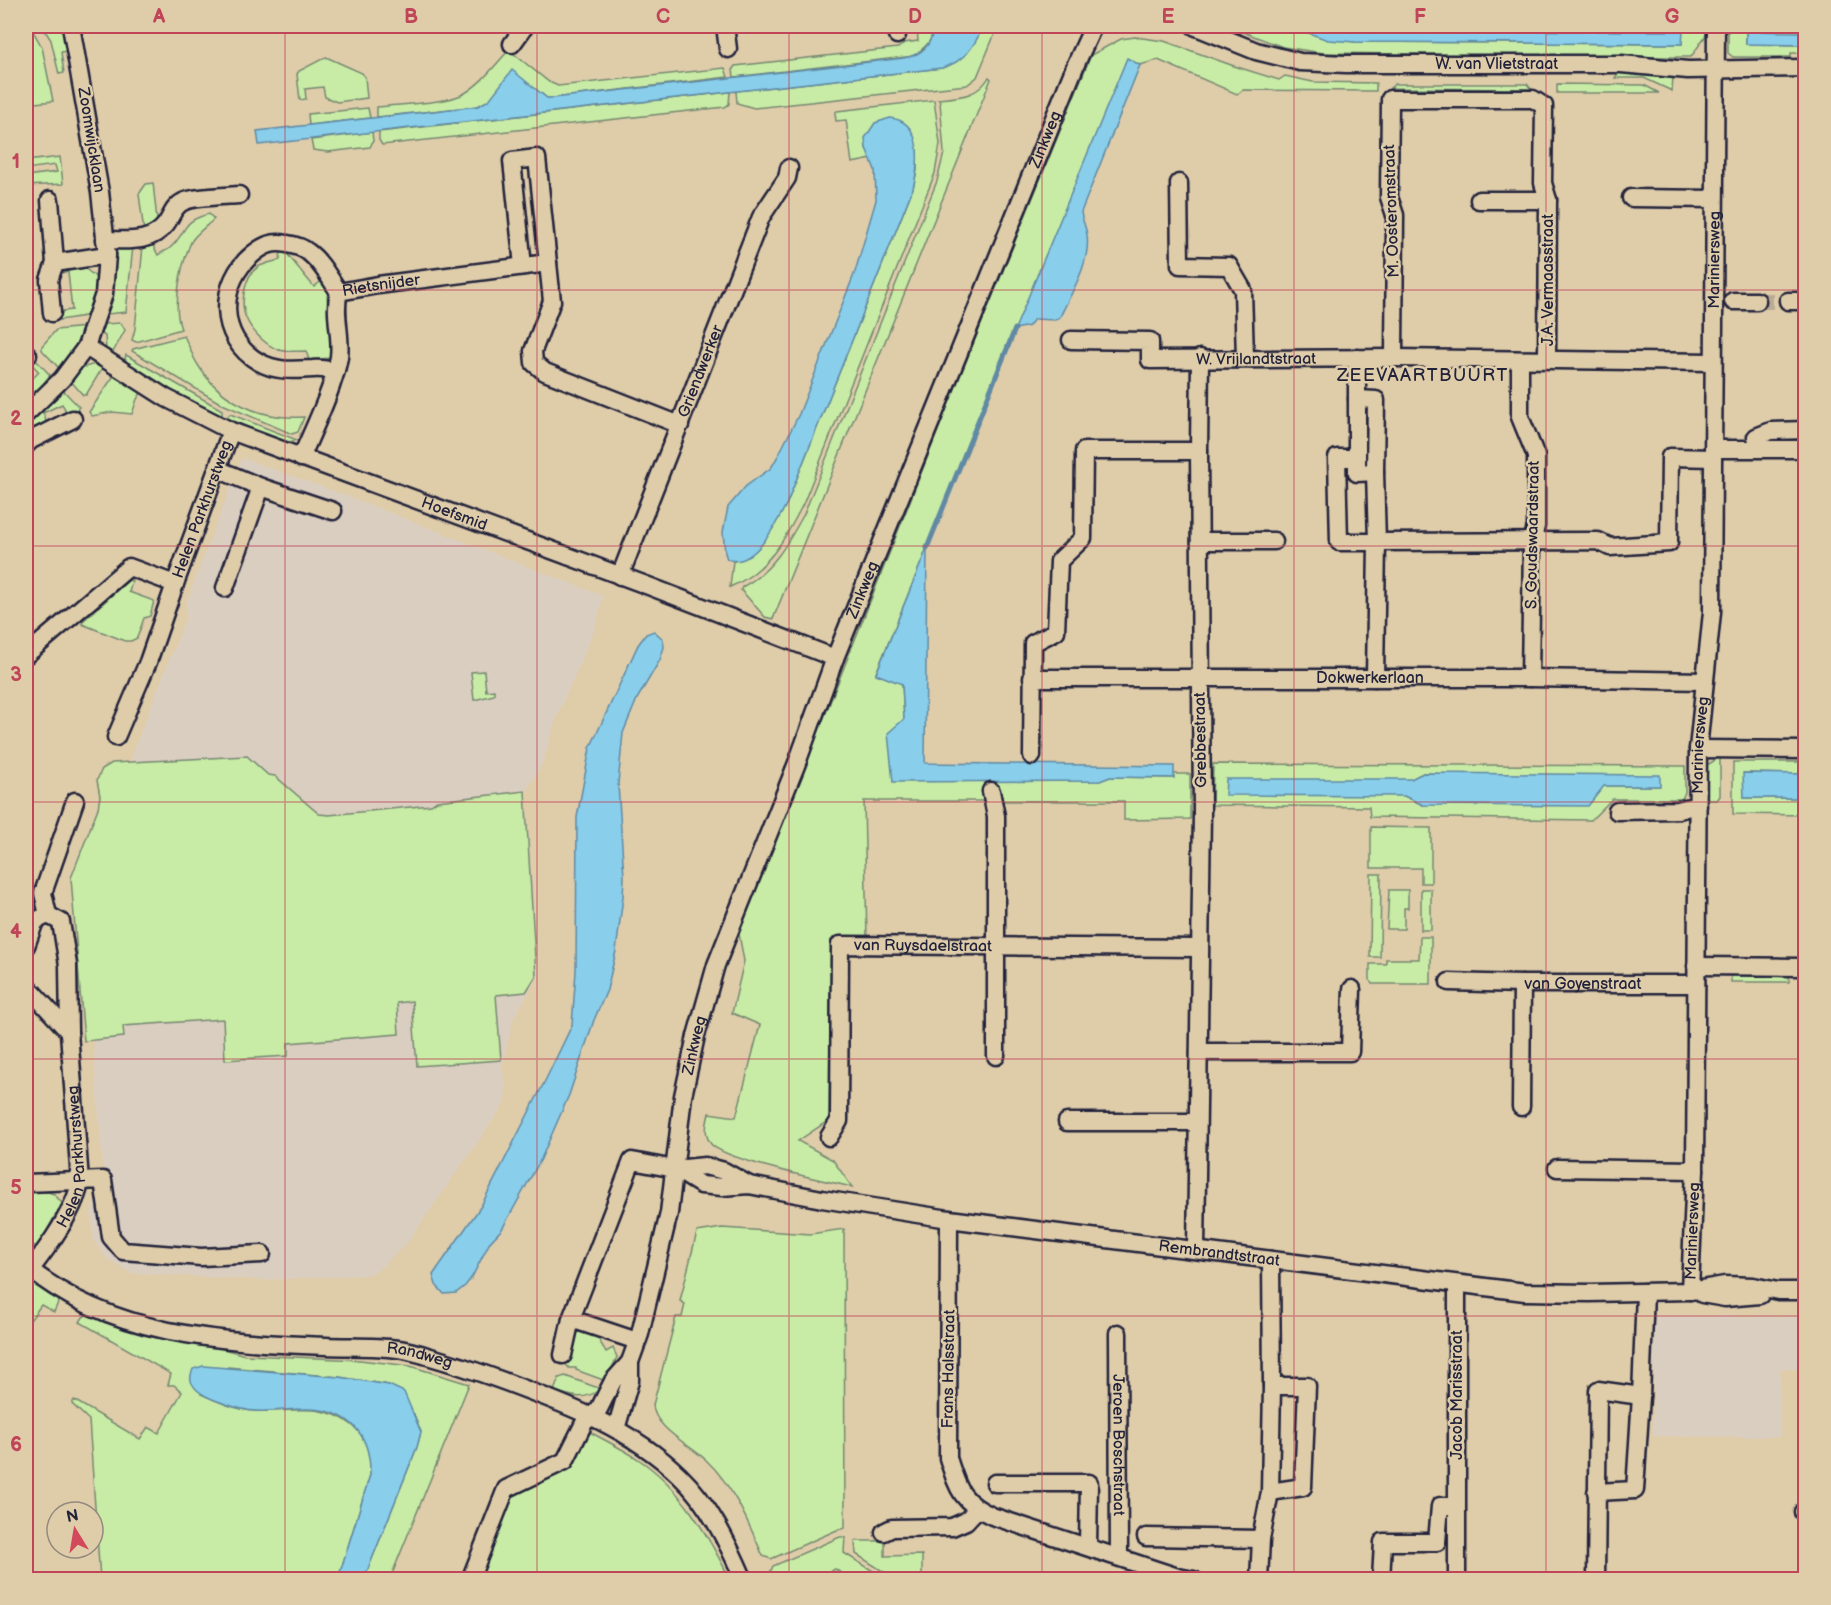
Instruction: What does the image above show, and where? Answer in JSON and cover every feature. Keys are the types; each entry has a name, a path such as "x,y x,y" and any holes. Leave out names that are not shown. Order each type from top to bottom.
{"street":[{"name":"Zoomwijcklaan","path":"26,414 62,379 86,347 104,294 106,247 100,192 71,26"},
{"path":"512,44 525,26"},
{"path":"725,26 728,49"},
{"name":"Zinkweg","path":"616,1429 630,1381 630,1362 669,1213 683,1096 696,1036 716,965 797,763 835,658 1076,64 1095,26"},
{"name":"W. van Vlietstraat","path":"1194,26 1256,51 1300,62 1621,64 1688,70 1806,68"},
{"name":"Mariniersweg","path":"1690,1291 1695,1170 1698,748 1712,612 1716,26"},
{"name":"J.A. Vermaasstraat","path":"1390,99 1533,99 1544,106 1543,183 1548,200 1547,359"},
{"name":"M. Oosteromstraat","path":"1390,99 1389,197 1395,215 1394,358"},
{"path":"523,266 512,161 537,158 552,301 533,351 534,363 545,372 680,425"},
{"name":"Griendwerker","path":"620,576 761,217 787,178 789,168"},
{"path":"1179,183 1179,265 1229,266 1243,290 1245,358"},
{"path":"55,263 106,247 149,238 165,225 173,210 183,201 239,195"},
{"name":"Mariniersweg","path":"1631,198 1714,199"},
{"path":"50,200 55,263 49,280 52,313"},
{"name":"J.A. Vermaasstraat","path":"1479,200 1548,200"},
{"path":"336,372 314,368 302,371 284,370 259,362 239,345 227,318 226,305 234,276 243,261 263,246 279,242 306,249 313,255 339,292"},
{"name":"Rietsnijder","path":"301,458 336,372 340,344 336,304 339,292 548,263"},
{"path":"1733,301 1757,301"},
{"path":"1788,301 1806,301"},
{"name":"W. Vrijlandtstraat","path":"1071,339 1150,340 1150,360 1394,358 1713,362"},
{"name":"Hoefsmid","path":"86,347 166,398 231,431 835,658"},
{"name":"Grebbestraat","path":"1196,1250 1202,812 1200,358"},
{"path":"1357,358 1357,473 1375,472"},
{"name":"S. Goudswaardstraat","path":"1520,360 1520,417 1536,456 1536,526 1532,542 1530,678"},
{"path":"1357,399 1376,400 1375,678"},
{"path":"26,445 31,440 73,420"},
{"path":"1756,437 1771,431 1806,430"},
{"name":"Helen Parkhurstweg","path":"26,655 129,567 175,584 231,431"},
{"path":"1357,458 1337,458 1339,542 1598,542 1610,547 1669,543 1670,457 1806,449"},
{"path":"1032,756 1034,643 1056,631 1059,561 1083,538 1084,451 1199,451"},
{"path":"218,469 261,487 333,511"},
{"path":"225,588 261,487"},
{"path":"1200,541 1274,541"},
{"path":"116,737 148,662 175,584"},
{"name":"Dokwerkerlaan","path":"1032,678 1530,678 1705,681"},
{"path":"1698,748 1806,750"},
{"path":"991,791 996,816 996,1056"},
{"path":"26,946 35,921 48,915 43,893 75,801"},
{"path":"1617,811 1678,810 1698,805"},
{"name":"Helen Parkhurstweg","path":"28,1268 43,1254 79,1192 80,1181 69,1032 66,944 61,922 48,915"},
{"name":"van Ruysdaelstraat","path":"829,1137 839,1121 840,945 1199,948"},
{"path":"1696,966 1806,967"},
{"path":"1449,982 1522,984"},
{"name":"van Goyenstraat","path":"1521,1107 1522,984 1696,984"},
{"path":"26,986 69,1032"},
{"path":"1199,1052 1350,1052 1352,988"},
{"path":"1067,1122 1197,1122"},
{"path":"563,1355 572,1319 633,1161 675,1169"},
{"path":"1557,1168 1695,1170"},
{"name":"Rembrandtstraat","path":"675,1169 701,1185 722,1187 749,1185 949,1219 1525,1292 1690,1291 1725,1285 1753,1286 1778,1291 1806,1291"},
{"path":"26,1184 103,1180 111,1237 123,1251 201,1257 262,1254"},
{"name":"Frans Halsstraat","path":"949,1219 948,1458 959,1491 977,1509"},
{"path":"1260,1580 1261,1539 1270,1492 1271,1260"},
{"name":"Randweg","path":"28,1268 68,1296 131,1323 193,1336 399,1349 458,1364 592,1416 653,1452 681,1477 714,1520 744,1580"},
{"name":"Jacob Marisstraat","path":"1457,1284 1457,1580"},
{"path":"1596,1492 1635,1490 1645,1292"},
{"path":"572,1319 637,1341"},
{"name":"Jeroen Boschstraat","path":"1118,1333 1119,1557"},
{"name":"Zinkweg","path":"470,1580 506,1489 565,1461 584,1423 599,1409 613,1381 630,1362"},
{"path":"1270,1492 1303,1487 1307,1386 1272,1386"},
{"path":"1596,1580 1598,1390 1641,1396"},
{"name":"Jeroen Boschstraat","path":"995,1483 1089,1483 1088,1547"},
{"path":"1382,1580 1383,1542 1437,1542 1440,1506 1456,1506"},
{"path":"885,1532 892,1528 952,1527 966,1521 977,1509 1178,1577 1194,1580"},
{"path":"1146,1537 1261,1539"}],"shaded area":[{"path":"242,458 347,496 603,596 595,628 556,718 543,762 526,792 538,977 514,1017 502,1066 506,1088 505,1103 407,1243 378,1270 365,1275 263,1280 131,1273 106,1258 94,1241 91,1213 103,1170 93,1040 128,769 185,620 187,602 198,571"},
{"path":"1654,1316 1798,1317 1798,1369 1780,1369 1780,1437 1653,1436"}],"green space":[{"path":"26,26 30,26 42,47 53,101 26,104"},
{"path":"42,26 63,26 68,51 61,52 64,73 59,74 51,40"},
{"path":"917,26 933,26 933,31 928,43 914,56 734,77 735,66 898,48 904,43 918,41"},
{"path":"983,26 998,26 977,77 967,85 754,108 737,103 736,91 942,68 967,52"},
{"path":"1227,26 1289,26 1355,42 1682,44 1682,31 1358,30 1328,26 1706,26 1706,35 1691,57 1323,53 1283,47"},
{"path":"1805,26 1805,32 1746,31 1746,44 1805,45 1805,57 1801,57 1801,53 1791,53 1791,57 1733,57 1728,53 1728,27"},
{"path":"1135,37 1164,41 1279,80 1285,76 1313,82 1376,83 1376,91 1243,90 1237,94 1158,60 1140,65 1127,59 876,673 902,683 904,719 893,781 1099,781 1110,777 1173,778 1174,774 1190,774 1190,819 1124,820 1124,801 864,801 867,940 831,940 829,1120 798,1141 833,1160 852,1187 735,1157 711,1144 706,1128 709,1113 736,1117 760,1025 732,1013 744,961 739,934 742,924 945,413 1091,55 1121,39"},
{"path":"509,50 549,82 558,86 725,68 728,77 553,98 547,98 542,94 489,100 478,106 377,117 377,107 435,101 457,97 465,93 483,79"},
{"path":"326,57 362,73 365,77 367,98 337,102 325,97 323,87 305,89 306,99 300,100 297,74"},
{"path":"1619,72 1673,76 1672,91 1644,78 1615,78"},
{"path":"989,77 991,79 773,619 765,617 741,590 742,587 753,581 771,565 804,514 937,181 944,153 938,99 967,95 979,89"},
{"path":"1395,84 1527,84 1531,89 1390,88"},
{"path":"1557,84 1644,85 1659,93 1557,93"},
{"path":"730,92 729,104 725,107 382,145 379,140 379,132"},
{"path":"934,100 940,144 935,173 804,502 783,540 765,563 730,587 733,561 743,558 759,547 772,530 787,503 913,188 917,171 917,150 866,148 872,159 852,163 846,120 836,121 835,113"},
{"path":"368,108 370,118 309,125 308,114"},
{"path":"372,132 373,141 370,147 328,152 313,150 311,140"},
{"path":"60,157 63,184 26,186 26,176 57,172 55,165 26,169 26,161"},
{"path":"153,183 157,220 154,227 144,232 139,194 146,184"},
{"path":"209,214 214,219 191,242 181,274 177,309 181,329 136,342 132,340 143,246 152,244 158,255 176,242 193,220"},
{"path":"133,246 126,312 107,314 114,286 114,249"},
{"path":"281,247 289,249 288,255 314,287 325,278 333,290 327,296 332,336 330,358 309,360 306,351 278,350 258,335 246,318 243,298 246,283 258,267 280,260"},
{"path":"83,267 97,278 91,315 60,320 56,312 72,310 68,272 59,273 57,270"},
{"path":"121,323 125,330 113,352 106,349 105,336 100,333 104,324"},
{"path":"86,327 59,368 42,350 42,346 56,330"},
{"path":"184,336 198,365 218,389 230,399 258,412 304,417 298,432 292,434 220,403 132,351"},
{"path":"126,355 222,410 222,416 174,392 128,364"},
{"path":"33,357 50,375 26,402 26,385 39,372 30,362"},
{"path":"95,364 103,367 86,395 83,395 70,380 82,365 85,367"},
{"path":"115,374 143,390 132,414 112,412 92,416 89,412"},
{"path":"62,389 79,407 74,413 68,414 62,404 43,413 47,424 26,439 26,423"},
{"path":"230,414 297,440 284,443 227,418"},
{"path":"129,580 132,581 129,592 154,601 150,616 144,618 137,638 125,641 82,624 83,621"},
{"path":"484,671 486,691 494,690 494,695 474,700 471,672"},
{"path":"247,756 268,775 275,776 319,814 431,805 437,801 525,791 536,976 526,992 496,995 501,1060 417,1066 412,1001 397,1003 399,1034 288,1043 288,1056 225,1060 223,1019 123,1026 124,1037 84,1041 71,878 98,808 100,796 97,780 102,769 112,763"},
{"path":"1720,757 1720,796 1717,800 1706,800 1705,764"},
{"path":"1733,762 1805,762 1805,774 1744,773 1744,798 1805,798 1805,815 1733,814"},
{"path":"1213,764 1685,766 1685,792 1682,799 1612,799 1591,820 1370,817 1369,807 1212,805","holes":["1423,773 1660,786 1604,786 1423,805 1404,796 1411,779"]},
{"path":"1371,827 1431,828 1431,883 1421,883 1421,868 1371,868"},
{"path":"1371,874 1381,874 1380,957 1370,957"},
{"path":"1421,889 1431,889 1431,930 1421,930"},
{"path":"1389,890 1408,890 1408,908 1404,908 1404,929 1387,929"},
{"path":"1420,937 1431,937 1431,984 1372,984 1370,964 1386,964 1386,959 1419,959"},
{"path":"1731,974 1789,975 1789,982 1731,982"},
{"path":"26,1193 54,1194 62,1203 36,1247 26,1239"},
{"path":"722,1228 810,1234 844,1229 845,1528 771,1559 763,1556 739,1505 716,1470 666,1429 659,1421 653,1405 676,1317 682,1317 685,1304 680,1301 697,1232"},
{"path":"26,1275 60,1298 54,1312 41,1305 26,1326"},
{"path":"91,1312 245,1355 360,1360 410,1366 469,1384 390,1579 364,1579 417,1447 421,1432 414,1415 389,1385 339,1377 228,1367 201,1394 240,1409 305,1410 329,1413 352,1425 362,1436 369,1454 370,1475 338,1579 100,1579 99,1560 105,1560 105,1500 95,1500 89,1420 72,1404 74,1400 140,1439 148,1427 159,1433 182,1392 174,1385 168,1385 171,1374 80,1322"},
{"path":"574,1329 600,1333 597,1337 606,1352 613,1348 617,1357 606,1381 576,1370 576,1368 569,1368 565,1363"},
{"path":"565,1376 601,1389 595,1393 578,1397 554,1391 559,1378"},
{"path":"590,1432 638,1459 668,1484 692,1513 730,1579 475,1580 511,1488 539,1483 559,1473 575,1456"},
{"path":"840,1537 845,1537 844,1553 886,1579 850,1579 835,1569 817,1580 774,1579 770,1573 773,1566"},
{"path":"855,1541 885,1541 885,1556 922,1555 922,1579 895,1579 856,1554"}],"water":[{"path":"933,26 983,26 968,52 957,62 942,68 259,145 257,131 478,106 489,100 512,70 547,98 553,98 910,57 929,43"},
{"path":"1289,26 1328,26 1358,30 1683,31 1682,44 1355,42 1328,40"},
{"path":"1746,31 1805,32 1805,45 1746,44"},
{"path":"1127,58 1140,65 1081,212 1087,245 1079,277 1060,317 1055,320 1034,319 1029,326 1015,329"},
{"path":"890,118 901,121 914,135 917,146 917,168 913,188 787,503 771,532 755,551 737,561 727,559 723,532 728,507 746,486 771,468 778,456 799,414 855,272 876,200 875,170 866,148 865,138 875,123"},
{"path":"927,548 925,763 1174,766 1174,778 1110,777 1100,781 893,782 888,733 904,719 902,684 876,674"},
{"path":"654,631 663,639 664,647 660,660 637,699 623,733 618,784 624,877 623,897 616,951 607,990 594,1020 569,1095 541,1159 502,1229 490,1242 472,1277 456,1293 444,1294 436,1285 433,1275 481,1206 572,1025 576,971 577,817 590,748 638,645 646,634"},
{"path":"1423,773 1660,775 1660,786 1604,786 1588,806 1423,805 1404,796 1225,795 1226,779 1411,779"},
{"path":"1743,773 1805,774 1805,798 1744,798"},
{"path":"203,1366 339,1377 389,1385 404,1392 421,1432 364,1579 338,1579 370,1475 369,1460 362,1436 345,1419 321,1410 251,1411 213,1400 199,1391 191,1382 193,1369"}],"waterway":[{"path":"927,548 1015,329"}],"tunnel":[{"path":"1757,301 1788,301"}],"district":[{"name":"ZEEVAARTBUURT","path":"1423,375"}]}
